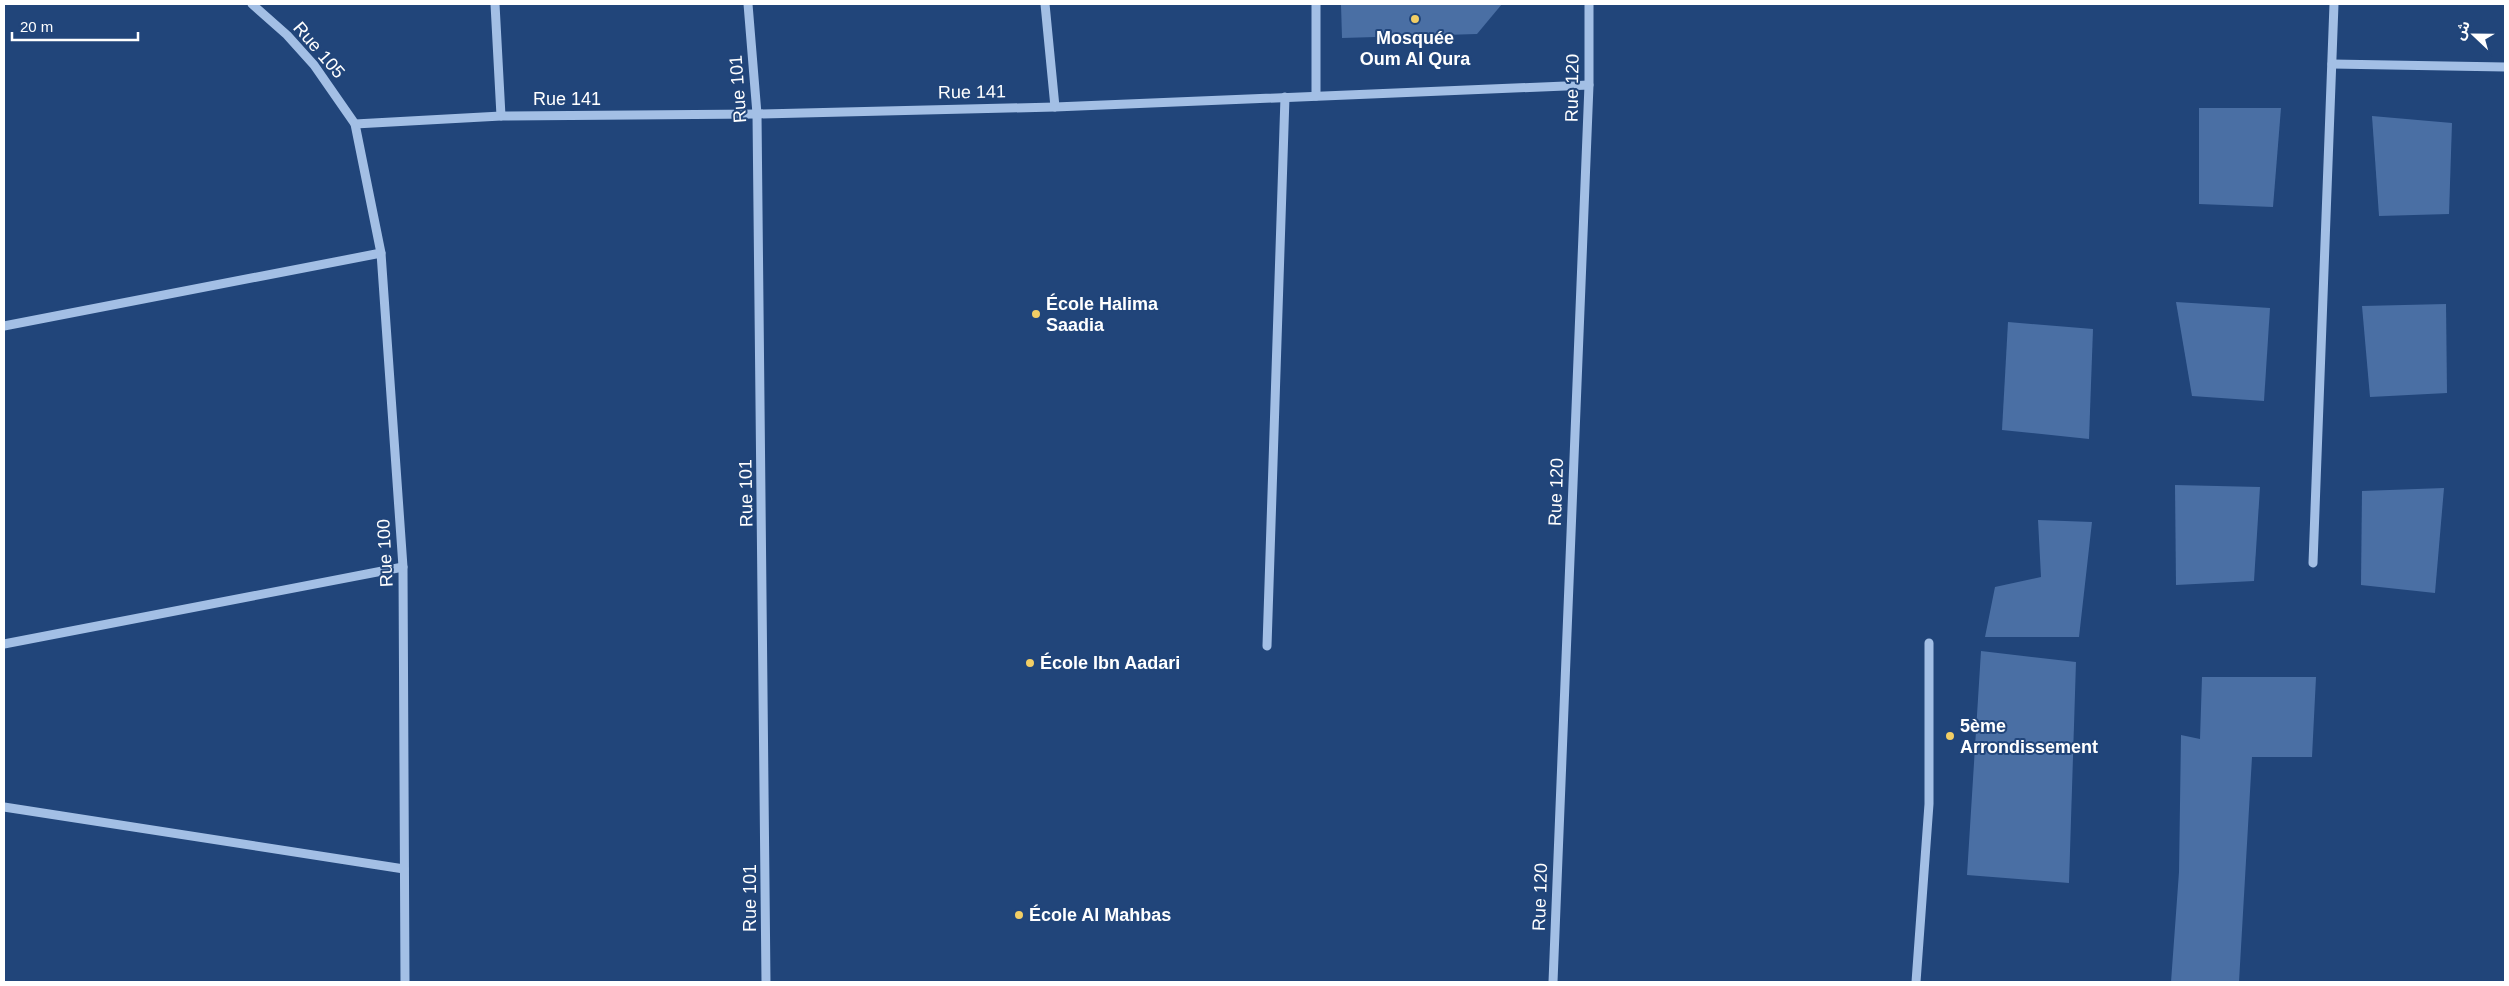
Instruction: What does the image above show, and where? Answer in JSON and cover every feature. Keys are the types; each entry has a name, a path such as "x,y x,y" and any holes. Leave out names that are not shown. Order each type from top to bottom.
{"street":[{"name":"Rue 105","path":"252,4 287,35 314,65 355,124"},
{"path":"495,4 501,116"},
{"name":"Rue 101","path":"748,4 757,114 766,982"},
{"path":"1045,4 1055,107"},
{"path":"1316,4 1316,96"},
{"name":"Rue 120","path":"1553,982 1589,85 1590,4"},
{"path":"2313,563 2334,4"},
{"path":"2332,64 2505,67"},
{"name":"Rue 141","path":"355,124 501,116 757,114 1055,107 1589,85"},
{"path":"1267,646 1285,98"},
{"name":"Rue 100","path":"355,124 381,253 403,567 404,982"},
{"path":"4,326 381,253"},
{"path":"4,644 403,567"},
{"path":"1916,982 1929,804 1929,643"},
{"path":"4,807 404,869"}],"building":[{"name":"Mosquée Oum Al Qura","path":"1341,4 1502,4 1477,34 1342,38"},
{"path":"2199,108 2281,108 2273,207 2199,204"},
{"path":"2372,116 2452,123 2449,214 2379,216"},
{"path":"2176,302 2270,308 2264,401 2192,396"},
{"path":"2446,304 2447,393 2370,397 2362,306"},
{"path":"2008,322 2093,329 2089,439 2002,430"},
{"path":"2175,485 2260,487 2254,581 2176,585"},
{"path":"2444,488 2435,593 2361,585 2362,491"},
{"path":"2038,520 2092,522 2079,637 1985,637 1995,587 2041,577"},
{"path":"1981,651 2076,662 2069,883 1967,875"},
{"path":"2202,677 2316,677 2312,757 2252,757 2239,982 2171,982 2179,872 2181,735 2200,739"}],"place":[{"name":"Mosquée Oum Al Qura","path":"1415,19"},
{"name":"École Halima Saadia","path":"1036,314"},
{"name":"École Ibn Aadari","path":"1030,663"},
{"name":"5ème Arrondissement","path":"1950,736"},
{"name":"École Al Mahbas","path":"1019,915"}]}
